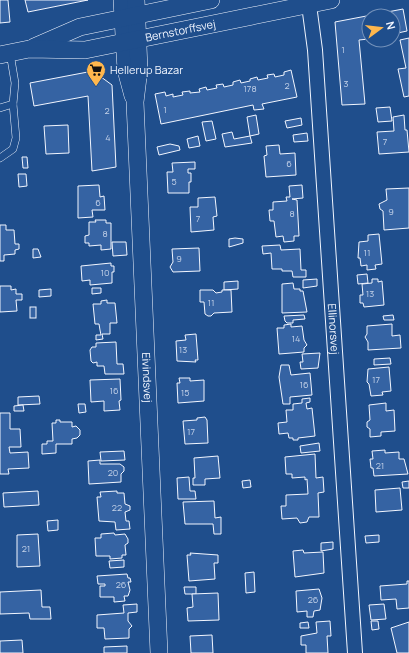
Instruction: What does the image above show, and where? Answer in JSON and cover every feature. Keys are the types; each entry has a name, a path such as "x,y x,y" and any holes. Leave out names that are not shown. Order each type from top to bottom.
{"street":[{"name":"Eivindsvej","path":"122,0 132,11 131,40 139,69 135,102 159,653"},
{"name":"Bernstorffsvej","path":"5,54 29,49 80,26 132,11 211,0"},
{"name":"Bernstorffsvej","path":"29,49 85,50 331,0"},
{"name":"Ellinorsvej","path":"309,4 315,50 355,653"}],"lane":[{"path":"0,158 13,149 16,138 13,104 15,83 5,54"},
{"path":"0,108 13,104"}],"building":[{"path":"0,0 8,0 10,22 0,23"},
{"path":"25,0 88,0 28,12"},
{"path":"401,9 403,9 407,31 401,32"},
{"path":"361,17 361,40 359,40 365,104 342,105 335,22"},
{"path":"409,38 409,96 404,97 398,69 406,68 401,40"},
{"path":"291,70 297,97 262,104 264,109 254,110 253,105 161,124 155,94 165,92 166,96 173,94 173,97 183,95 182,92 200,92 199,89 206,87 207,90 217,88 216,85 223,84 224,87 233,85 233,82 240,80 241,83 250,81 250,79 257,77 258,80 268,78 267,75 274,74 275,77 284,75 284,72"},
{"path":"93,71 112,85 116,167 92,171 88,96 34,106 30,83"},
{"path":"390,107 392,121 378,122 376,108"},
{"path":"256,115 259,134 250,136 247,117"},
{"path":"404,115 409,152 379,154 377,132 394,131 393,117"},
{"path":"301,118 302,125 287,128 285,121"},
{"path":"212,121 216,139 206,141 202,122"},
{"path":"68,125 69,153 46,154 44,126"},
{"path":"232,132 234,139 250,136 252,143 225,147 222,134"},
{"path":"307,133 308,141 294,142 293,135"},
{"path":"198,136 200,146 189,148 187,139"},
{"path":"170,144 179,146 180,150 159,155 157,147"},
{"path":"279,145 280,154 295,153 296,175 266,177 264,156 267,155 266,146"},
{"path":"22,157 27,157 28,168 23,168"},
{"path":"195,162 195,169 188,169 188,173 191,173 189,193 168,193 167,172 173,172 172,163"},
{"path":"18,174 26,174 27,186 19,187"},
{"path":"99,185 100,197 104,196 105,210 92,210 93,217 78,218 78,186"},
{"path":"302,185 303,198 292,199 297,200 299,236 294,236 294,241 284,242 283,236 276,237 274,221 270,221 269,210 273,210 273,202 287,201 286,197 290,197 289,186"},
{"path":"409,188 409,228 384,230 383,211 380,209 379,204 387,200 386,189"},
{"path":"215,197 217,216 213,217 214,230 191,232 190,207 198,207 198,198"},
{"path":"95,220 106,220 106,223 111,223 111,249 101,250 101,245 89,246 89,243 85,243 85,236 89,235 89,222 96,222"},
{"path":"0,225 6,225 6,230 14,230 15,244 19,244 19,249 15,250 15,254 4,255 4,261 0,261"},
{"path":"379,234 382,264 375,265 376,269 367,270 367,265 361,266 360,258 358,258 359,242 368,241 368,235"},
{"path":"229,239 243,239 243,243 229,247"},
{"path":"112,242 126,242 127,255 113,256"},
{"path":"280,245 281,250 300,249 301,270 306,270 306,277 293,277 292,271 272,269 271,253 263,254 262,246"},
{"path":"199,248 200,271 173,272 170,267 173,262 172,249"},
{"path":"33,249 38,249 41,257 33,258"},
{"path":"111,263 111,266 114,266 114,272 112,272 112,283 90,285 90,280 82,281 81,266"},
{"path":"367,274 368,283 358,284 357,275"},
{"path":"317,279 317,286 303,288 303,280"},
{"path":"372,279 378,279 378,282 382,281 384,305 364,307 363,303 360,303 360,295 363,295 362,284 372,283"},
{"path":"238,281 238,289 224,290 224,282"},
{"path":"293,283 294,289 300,289 300,291 303,291 307,312 282,313 282,284"},
{"path":"0,286 11,286 11,290 16,289 16,294 22,294 22,300 16,300 17,311 0,312"},
{"path":"92,288 101,288 101,293 92,294"},
{"path":"51,289 51,296 39,297 39,290"},
{"path":"200,290 213,290 216,293 222,292 222,290 231,290 232,312 214,313 211,316 205,314 204,302 200,302"},
{"path":"107,300 107,303 115,303 117,323 110,323 110,334 102,334 103,339 96,340 96,335 101,335 99,324 95,324 93,304 101,304 101,301"},
{"path":"30,307 36,307 36,318 30,318"},
{"path":"304,315 305,319 293,320 293,323 287,323 284,316"},
{"path":"393,315 394,320 384,320 383,316"},
{"path":"291,324 291,327 302,326 304,340 307,345 304,348 304,352 279,354 277,328 284,328 284,325"},
{"path":"392,324 392,336 400,335 401,348 368,350 368,342 365,337 367,334 367,326"},
{"path":"196,334 198,360 195,360 196,362 177,361 176,341 186,340 185,335"},
{"path":"116,342 117,364 123,364 124,374 105,374 104,366 97,366 97,362 93,363 91,361 90,350 92,347 96,347 96,343"},
{"path":"320,353 318,368 301,369 300,362 303,362 302,354"},
{"path":"390,358 391,364 374,365 374,359"},
{"path":"281,365 289,365 291,375 310,373 312,395 290,397 290,404 283,404 279,377"},
{"path":"389,367 391,391 382,392 383,395 371,396 369,384 367,382 368,369"},
{"path":"179,378 190,378 190,381 204,380 204,401 178,403 177,383 180,383"},
{"path":"120,379 120,410 104,411 104,401 91,402 90,380"},
{"path":"39,396 40,404 18,405 18,397"},
{"path":"310,398 310,402 306,403 307,409 312,408 315,436 293,440 293,438 289,438 288,433 279,434 278,423 287,422 286,410 293,410 293,404 302,403 302,399"},
{"path":"386,403 386,411 394,410 395,431 381,432 381,436 370,437 370,429 367,427 367,422 370,420 369,405"},
{"path":"78,404 85,404 86,412 79,413"},
{"path":"23,405 24,411 14,411 14,406"},
{"path":"0,413 10,413 10,429 20,429 21,447 9,447 10,453 28,452 29,468 8,469 9,474 0,474"},
{"path":"205,417 207,420 208,443 185,444 183,421 197,420 197,418"},
{"path":"56,420 60,420 60,422 72,422 72,427 76,426 80,430 80,435 77,438 72,439 72,444 56,444 56,453 42,454 42,444 47,444 47,441 53,441 52,423 56,423"},
{"path":"319,443 320,451 301,453 300,446"},
{"path":"385,450 385,453 399,452 399,459 404,459 408,474 374,476 370,459 373,459 372,451"},
{"path":"124,451 125,460 101,461 100,452"},
{"path":"315,454 316,478 323,477 324,492 318,493 319,517 309,517 307,522 300,523 297,518 282,519 281,506 286,506 286,495 308,494 307,479 305,480 305,477 292,478 292,474 286,474 285,457"},
{"path":"218,456 220,478 205,479 205,485 193,485 193,478 195,478 194,458"},
{"path":"100,460 100,464 120,464 124,467 124,471 121,474 121,482 89,484 88,461"},
{"path":"189,477 190,491 195,491 196,499 178,499 177,478"},
{"path":"250,480 251,487 243,488 242,481"},
{"path":"409,481 409,488 403,488 402,482"},
{"path":"400,488 402,510 376,512 375,490"},
{"path":"38,491 39,505 4,507 3,493"},
{"path":"117,491 117,493 124,493 125,504 130,506 130,510 125,512 126,521 129,521 130,529 116,530 115,522 99,521 97,497 101,497 100,492"},
{"path":"214,501 215,518 221,517 221,534 214,534 213,524 185,524 183,502"},
{"path":"58,520 58,530 48,531 47,521"},
{"path":"114,533 115,535 125,534 128,539 128,543 125,545 126,555 122,555 122,558 110,559 110,556 96,556 95,538 101,538 101,534"},
{"path":"38,534 40,566 17,567 17,535"},
{"path":"379,535 379,542 366,543 365,536"},
{"path":"333,542 333,549 321,551 321,543"},
{"path":"303,550 304,553 323,552 324,573 295,577 293,551"},
{"path":"190,553 218,555 218,563 214,563 215,579 189,581 187,555 191,555"},
{"path":"124,560 124,567 110,568 109,561"},
{"path":"254,572 255,592 246,593 245,573"},
{"path":"127,574 131,582 128,582 130,590 128,596 124,596 125,601 114,602 114,597 100,597 100,586 105,586 105,584 98,584 97,576"},
{"path":"407,581 409,581 409,608 397,609 396,599 381,600 380,586 407,584"},
{"path":"184,587 196,587 196,594 185,594"},
{"path":"319,589 322,598 320,610 314,611 313,617 307,617 307,611 297,612 296,591"},
{"path":"41,590 42,607 50,607 51,619 30,619 29,613 0,614 0,592"},
{"path":"218,593 219,620 188,621 187,608 193,607 192,594"},
{"path":"137,604 137,612 128,613 128,621 132,626 129,629 129,638 105,639 104,628 97,628 97,615 124,613 123,605"},
{"path":"384,604 386,619 371,620 369,605"},
{"path":"330,621 331,636 327,636 328,653 306,653 306,645 301,645 301,636 317,633 316,622"},
{"path":"371,621 378,621 379,629 372,630"},
{"path":"308,622 309,628 300,628 300,623"},
{"path":"409,622 409,653 397,653 391,628"},
{"path":"212,635 213,653 191,653 190,636"},
{"path":"22,640 23,653 0,653 0,641"},
{"path":"127,646 127,653 104,653 104,647"}],"place":[{"name":"Hellerup Bazar","path":"96,87"}]}
